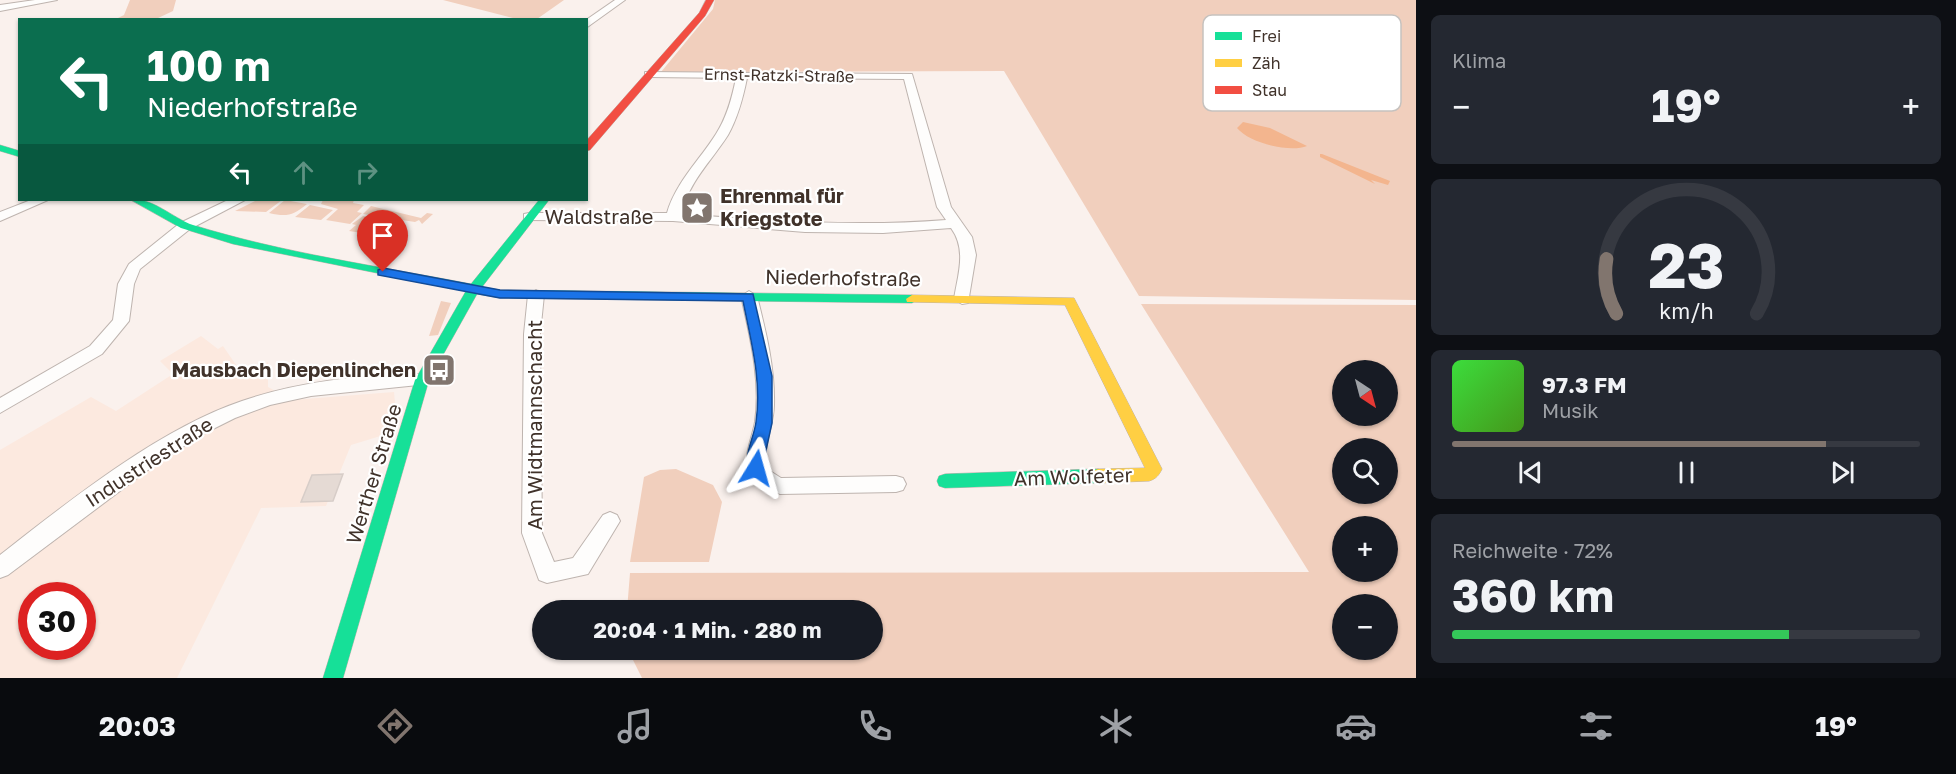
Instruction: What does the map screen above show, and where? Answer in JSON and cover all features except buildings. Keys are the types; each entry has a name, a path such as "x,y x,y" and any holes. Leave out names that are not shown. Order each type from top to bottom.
{"street":[{"path":"0,8 53,0"},
{"path":"588,24 621,0"},
{"path":"588,146 702,14 710,0"},
{"name":"Ernst-Ratzki-Straße","path":"649,74 908,76 944,207 957,223"},
{"path":"673,217 680,192 722,134 737,103 742,75"},
{"path":"0,148 18,153"},
{"path":"0,217 39,201"},
{"name":"Niederhofstraße","path":"138,201 185,226 237,242 473,290 536,295 1069,301"},
{"path":"0,406 64,371 96,350 111,336 121,321 122,301 128,275 185,226 236,201"},
{"name":"Werther Straße","path":"333,678 422,380 473,290 543,201"},
{"name":"Waldstraße","path":"529,218 600,215 673,217 805,228 883,229 957,223"},
{"path":"957,223 965,237 969,255 962,299"},
{"name":"Am Widtmannschacht","path":"536,295 532,334 532,532 547,573 580,567 610,521"},
{"path":"749,297 765,376 764,423 755,456 756,468 764,480 780,486 896,484"},
{"name":"Am Wolfeter","path":"945,481 1149,475 1154,469 1069,301"},
{"name":"Industriestraße","path":"0,568 43,533 137,466 185,435 232,411 267,399 370,381 422,380"}],"shaded area":[{"path":"130,0 176,0 173,11 158,18 118,18 124,15"},
{"path":"443,0 564,0 538,18 513,18"},
{"path":"715,0 1416,0 1416,300 1139,296 1004,71 661,72 713,9"},
{"path":"1243,122 1270,128 1307,146 1291,148 1260,142 1237,128"},
{"path":"1320,154 1390,181 1388,185 1371,180 1375,184 1320,157"},
{"path":"255,201 281,201 266,212 235,211"},
{"path":"284,201 307,204 289,214 269,213"},
{"path":"322,201 354,201 353,203 364,205 357,212 362,213 350,224 326,220 338,209 321,204"},
{"path":"310,205 333,210 321,220 295,217"},
{"path":"371,206 421,218 427,213 433,214 422,224 419,220 415,222 363,214"},
{"path":"363,216 384,220 368,234 349,231 356,225 352,224"},
{"path":"441,301 451,303 438,335 429,336"},
{"path":"1141,304 1416,305 1416,678 642,678 633,660 883,660 883,600 628,600 630,573 1309,572"},
{"path":"201,336 218,349 223,346 243,375 268,362 268,387 292,400 394,392 396,415 387,434 351,445 326,506 261,508 177,678 0,678 0,450 91,397 116,411 173,374 160,361"},
{"path":"676,469 713,485 722,502 709,562 630,562 644,477 660,470"}],"traffic: fast":[{"path":"0,148 18,153"},
{"path":"138,201 185,226 237,242 500,294 912,299"},
{"path":"333,678 422,380 473,290 543,201"},
{"path":"945,481 1098,476"}],"traffic: slow":[{"path":"912,299 1069,301 1154,469 1149,475 1098,476"}],"traffic: jam":[{"path":"588,146 702,14 710,0"}],"place":[{"name":"Ehrenmal für Kriegstote","path":"697,208"},
{"name":"Mausbach Diepenlinchen","path":"439,370"}],"route":[{"path":"383,272 500,294 749,297 765,376 764,423 755,456 756,468"}]}
